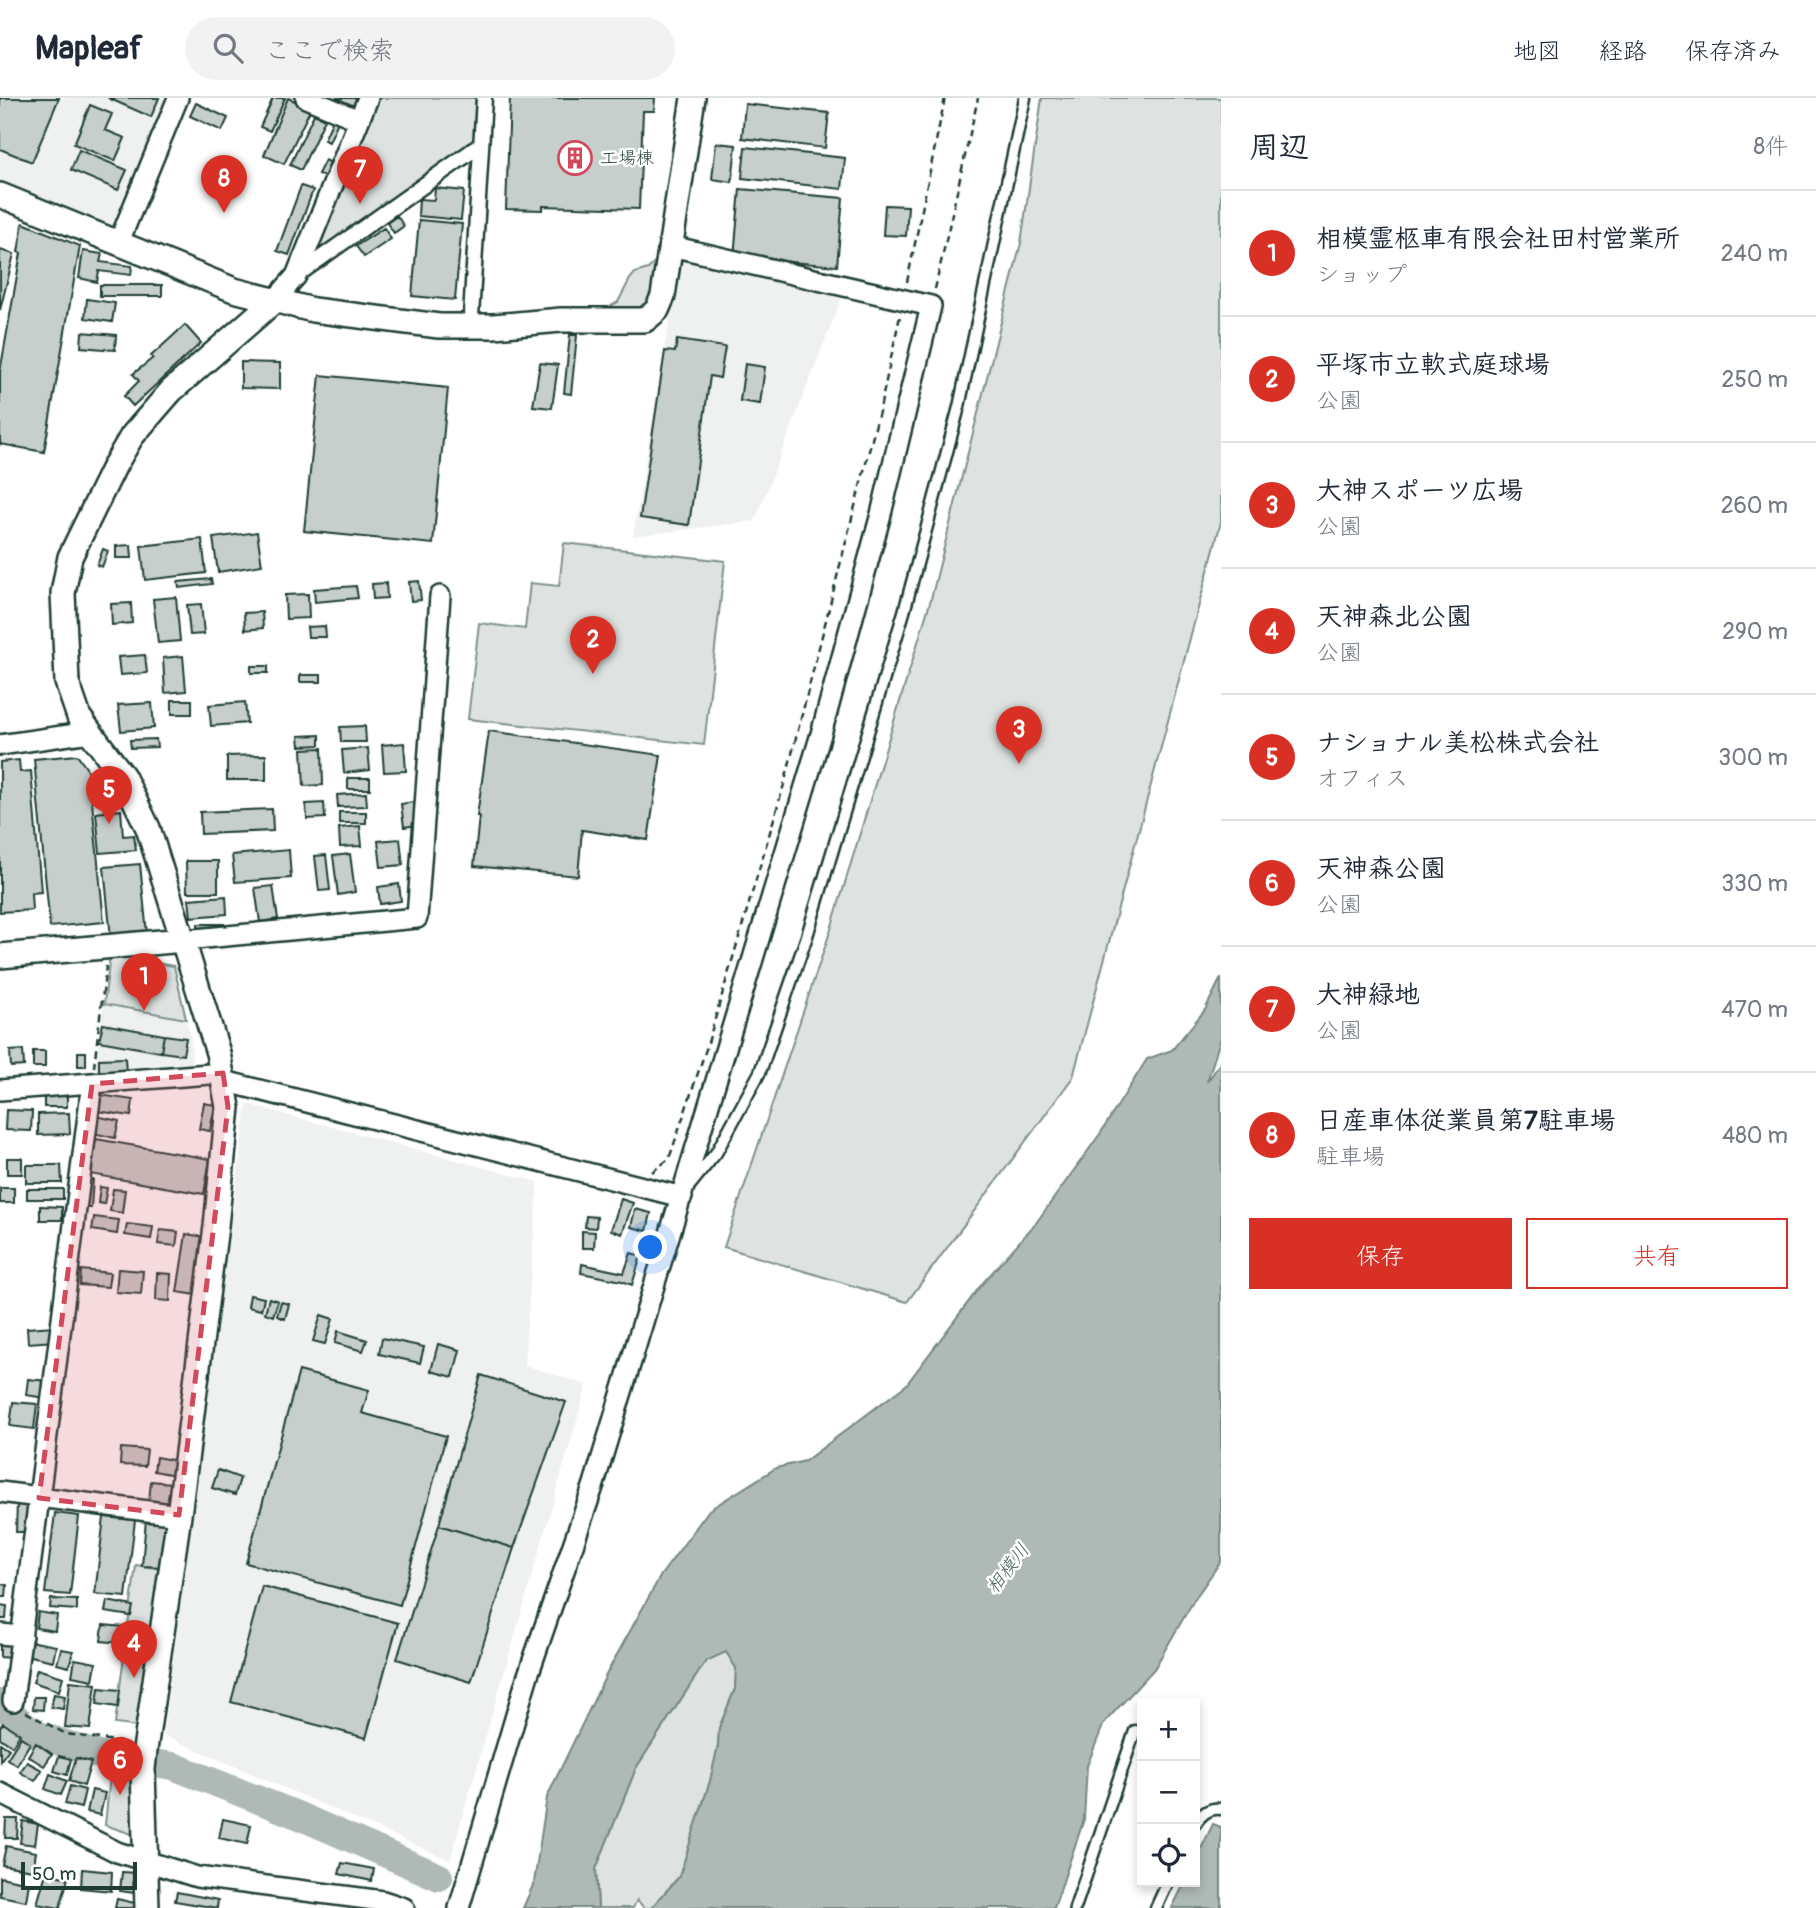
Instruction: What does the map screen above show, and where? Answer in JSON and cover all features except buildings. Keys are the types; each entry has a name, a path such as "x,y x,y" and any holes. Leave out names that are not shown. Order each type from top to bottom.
{"street":[{"path":"118,244 178,98"},
{"path":"306,98 359,120"},
{"path":"300,273 368,98"},
{"path":"471,317 484,98"},
{"path":"0,195 234,290 313,310 439,326 494,326 561,320 645,320 657,310 663,296 693,98"},
{"path":"147,1908 144,1754 179,1515 229,1107 184,940 148,828 123,776 79,717 67,682 63,593 70,557 90,513 132,436 171,391 275,300 300,273 480,146"},
{"path":"458,1908 527,1678 583,1520 852,626 931,306 671,246"},
{"path":"0,956 417,918 440,596"},
{"path":"0,745 90,732"},
{"path":"0,1090 223,1077 682,1197"},
{"path":"13,1701 92,1084"},
{"path":"0,1492 179,1515"},
{"path":"0,1634 22,1636"},
{"path":"0,1793 117,1852 197,1877 404,1908"}],"lane":[{"path":"682,1197 716,1153 760,1072 807,936 904,612 959,407 1025,98"},
{"path":"1075,1908 1135,1731"},
{"path":"1200,1818 1205,1811 1221,1809"},
{"path":"1156,1908 1166,1887"}],"path":[{"path":"636,1186 668,1159 707,1046 785,781 881,404 945,98"},
{"path":"931,306 978,98"},
{"path":"92,1084 108,946"},
{"path":"13,1701 30,1716 66,1734 112,1742 144,1754"}],"highlighted area":[{"path":"223,1073 228,1107 179,1515 39,1498 92,1084"}],"shaded area":[{"path":"0,98 171,98 117,227 111,228 0,181"},
{"path":"375,98 479,98 474,142 306,265"},
{"path":"1042,98 1221,98 1221,522 1073,1077 907,1302 724,1247 831,929 931,599 1021,243"},
{"path":"680,257 843,294 755,521 633,536"},
{"path":"660,258 657,290 643,312 604,310 618,302 635,273 648,269"},
{"path":"564,543 725,561 704,745 468,719 479,623 525,629 530,583 559,586"},
{"path":"110,955 174,966 191,1039 192,1063 188,1069 100,1077 95,1072"},
{"path":"110,955 174,966 186,1019 104,1004"},
{"path":"247,1104 538,1182 524,1365 587,1385 450,1860 163,1735"},
{"path":"136,1565 161,1569 140,1727 115,1724"},
{"path":"726,1651 736,1668 735,1689 719,1728 710,1781 679,1877 651,1908 644,1908 637,1900 633,1908 598,1908 596,1869 636,1768 706,1661"},
{"path":"111,1766 131,1766 132,1834 105,1825"}],"water":[{"name":"相模川","path":"1221,978 1221,1037 1207,1082 1221,1062 1221,1561 1194,1600 1154,1669 1104,1723 1087,1766 1084,1819 1054,1908 651,1908 679,1877 710,1781 719,1728 735,1689 736,1668 726,1652 706,1661 636,1768 596,1869 598,1908 523,1908 534,1883 547,1797 608,1671 661,1575 709,1510 776,1468 805,1461 906,1385 982,1284 1036,1223 1100,1134 1147,1059 1172,1050 1205,1010"},
{"path":"1213,1824 1221,1827 1221,1908 1172,1908 1182,1887 1200,1887 1200,1851"}],"waterway":[{"path":"0,1703 33,1733 99,1755 173,1766 297,1815 439,1877"}],"place":[{"name":"工場棟","path":"575,158"},
{"name":"大神緑地","path":"360,204"},
{"name":"日産車体従業員第7駐車場","path":"224,213"},
{"name":"平塚市立軟式庭球場","path":"593,674"},
{"name":"大神スポーツ広場","path":"1019,764"},
{"name":"ナショナル美松株式会社","path":"109,824"},
{"name":"相模霊柩車有限会社田村営業所","path":"144,1011"},
{"name":"天神森北公園","path":"134,1678"},
{"name":"天神森公園","path":"120,1795"}]}
